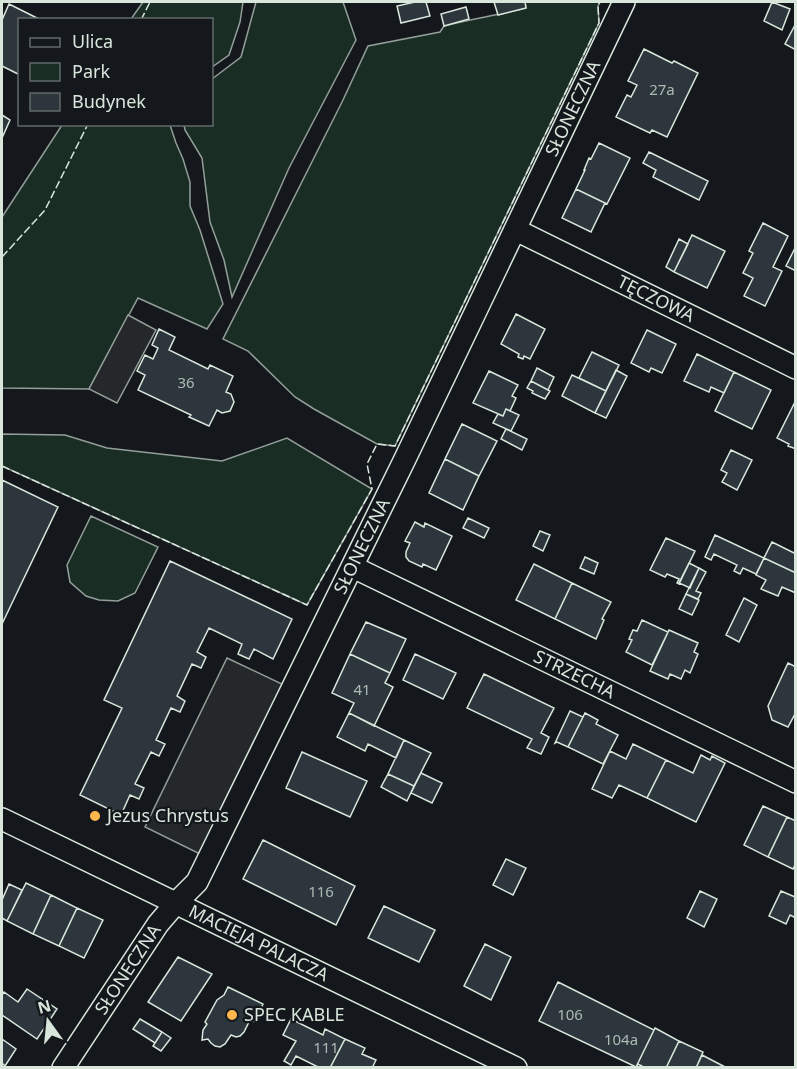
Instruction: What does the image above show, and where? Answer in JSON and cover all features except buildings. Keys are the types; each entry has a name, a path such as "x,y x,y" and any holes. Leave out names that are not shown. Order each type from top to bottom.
{"street":[{"name":"SŁONECZNA","path":"63,1068 159,924 197,882 353,567 624,2"},
{"name":"TĘCZOWA","path":"516,230 795,368"},
{"name":"STRZECHA","path":"353,567 795,782"},
{"name":"MACIEJA PALACZA","path":"2,819 516,1068"}],"green space":[{"path":"143,2 243,2 240,22 229,55 213,66 213,18 132,18"},
{"path":"256,2 343,2 356,40 289,168 232,297 224,260 210,222 202,158 184,126 213,126 213,78 241,57"},
{"path":"525,2 600,2 598,6 599,23 395,446 377,444 295,397 248,351 223,339 368,46 440,32 444,26 526,8"},
{"path":"61,126 170,126 190,182 190,206 200,230 223,304 207,329 138,298 89,389 2,388 2,217"},
{"path":"2,434 65,435 107,448 222,461 287,438 372,489 307,605 2,466"},
{"path":"91,516 158,547 135,593 118,601 99,600 86,596 70,582 67,565"}],"shaded area":[{"path":"128,315 156,330 117,403 89,389"},
{"path":"227,658 284,685 202,855 145,827"}],"fence":[{"path":"142,18 150,2"},
{"path":"2,466 307,605 372,489 367,464 377,444 395,446 599,23 598,6 600,2"},
{"path":"2,257 45,210 87,126"}],"place":[{"name":"Jezus Chrystus","path":"95,816"},
{"name":"SPEC KABLE","path":"232,1015"}]}
